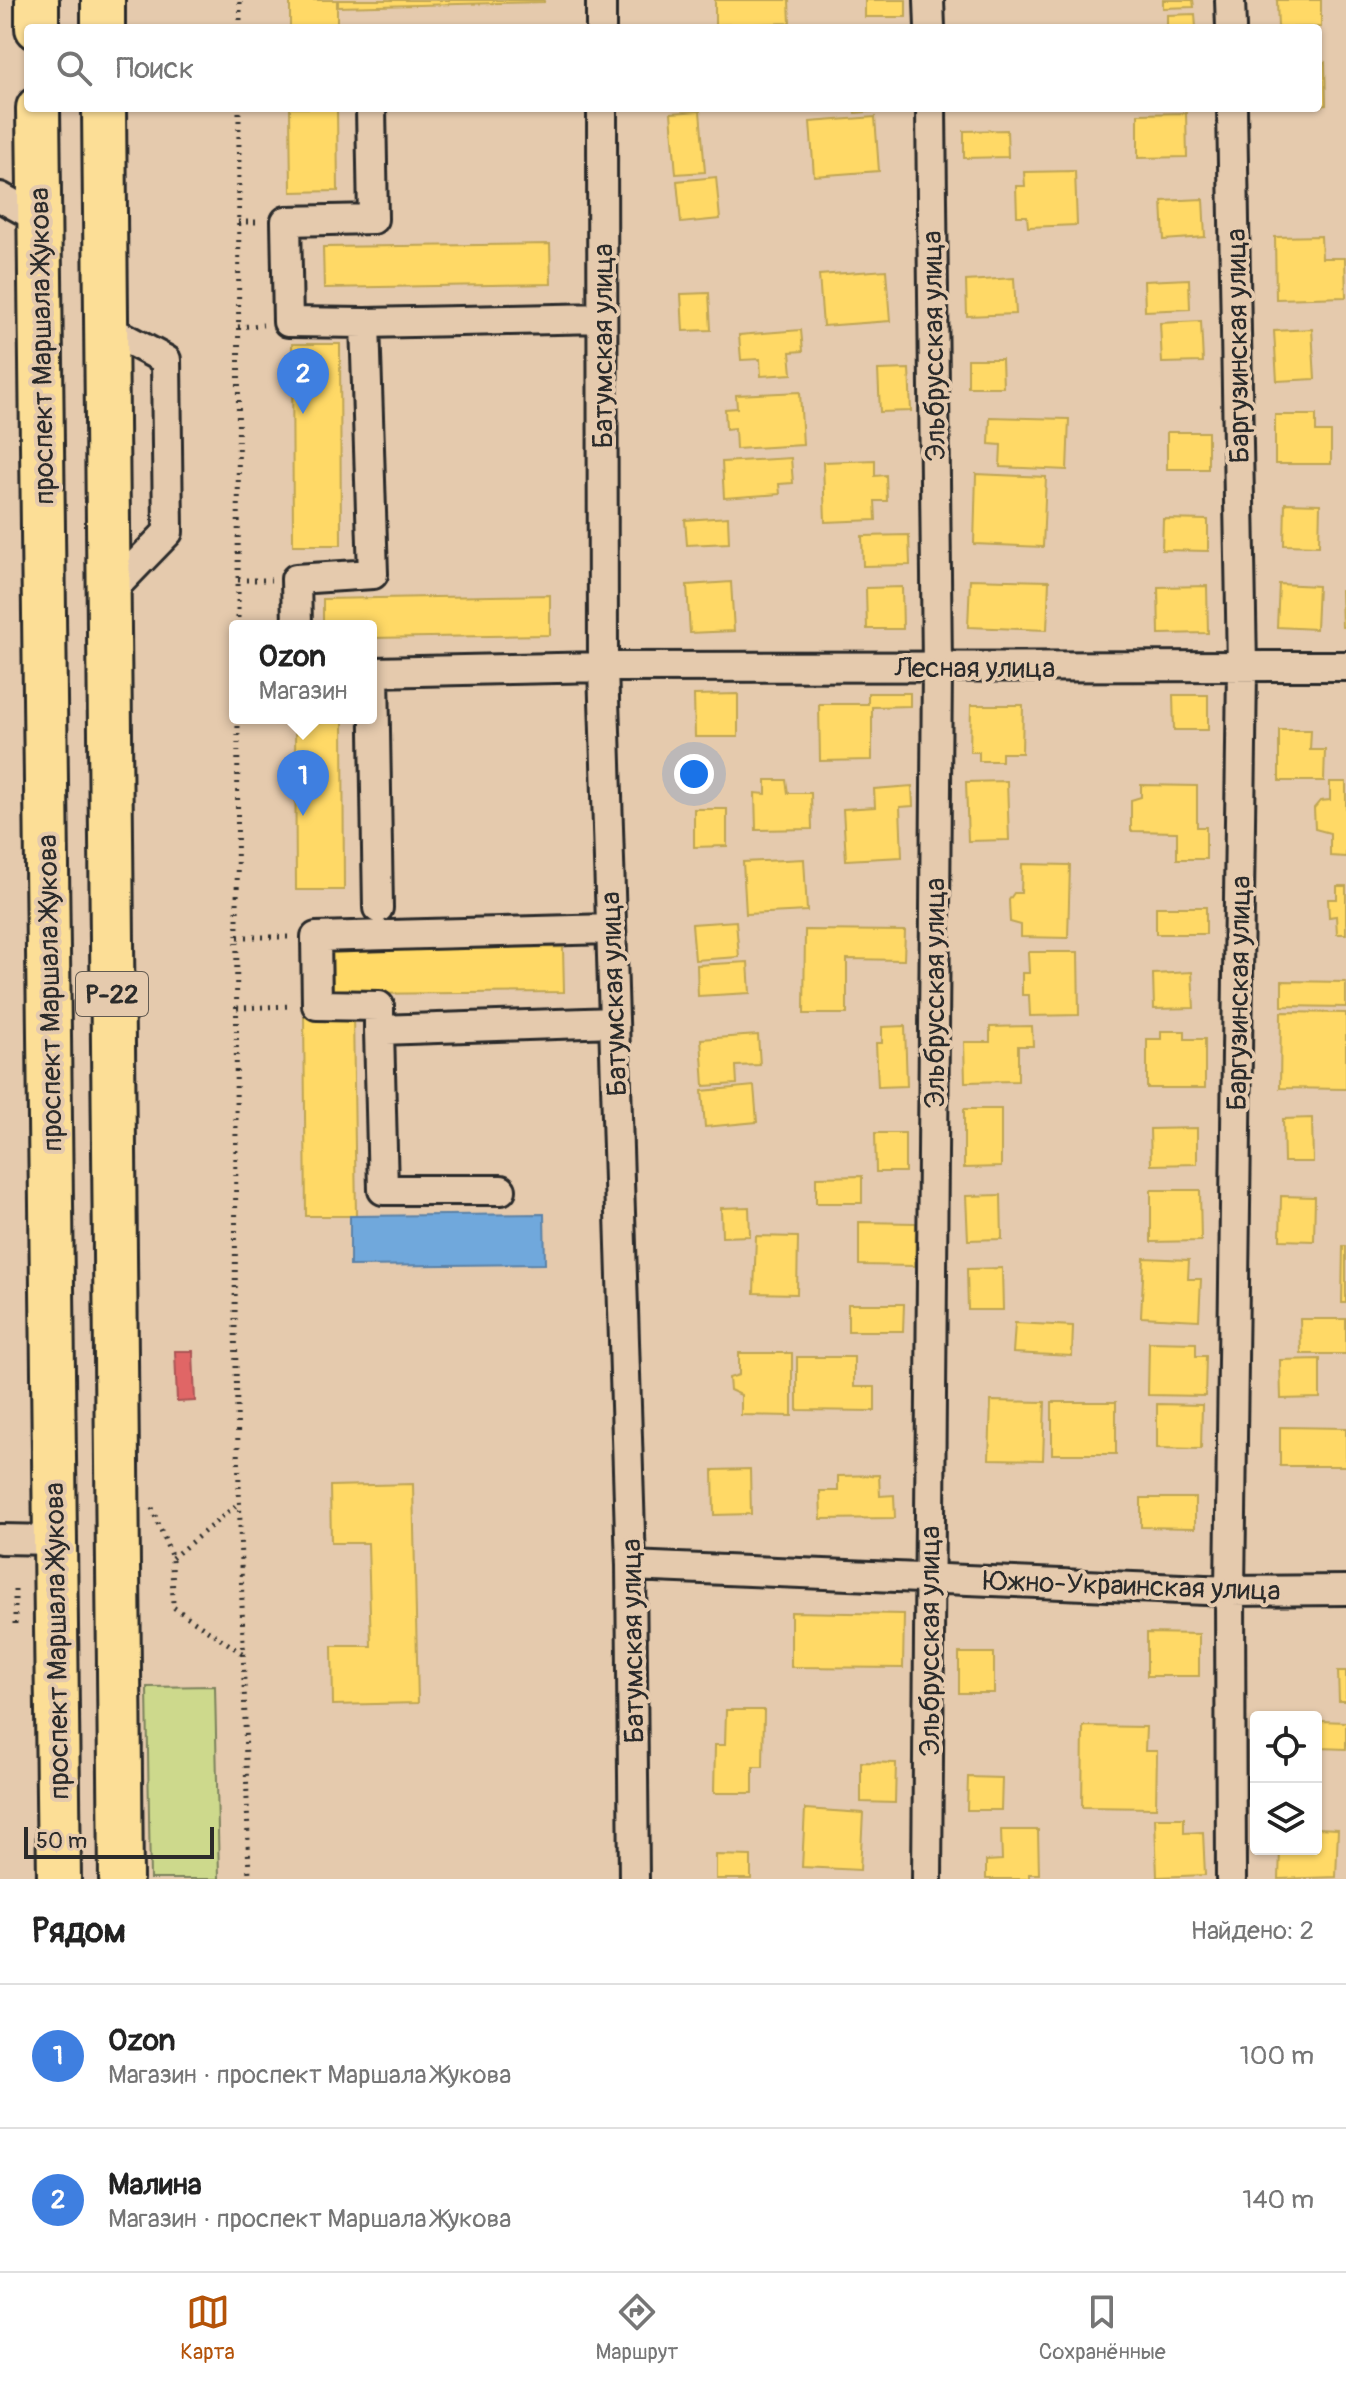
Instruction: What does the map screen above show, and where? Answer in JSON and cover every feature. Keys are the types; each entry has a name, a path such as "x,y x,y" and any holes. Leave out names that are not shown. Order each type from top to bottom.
{"highway":[{"path":"37,0 37,24"},
{"path":"103,0 103,24"},
{"name":"проспект Маршала Жукова","path":"38,112 59,1879"},
{"name":"Р-22","path":"104,112 121,1879"}],"street":[{"path":"601,0 601,24"},
{"path":"929,0 930,24"},
{"path":"1230,0 1231,24"},
{"path":"371,112 373,219 286,221 288,322 602,318"},
{"name":"Батумская улица","path":"602,112 603,667 631,1566 634,1879"},
{"name":"Эльбрусская улица","path":"927,1879 937,667 931,112"},
{"name":"Баргузинская улица","path":"1231,1879 1230,1591 1242,668 1232,112"},
{"path":"0,197 40,219"},
{"path":"297,620 296,579 373,574 365,323"},
{"path":"106,328 166,360 168,532 108,594"},
{"name":"Лесная улица","path":"377,672 603,667 1346,666"},
{"path":"374,724 378,908"},
{"path":"501,1190 383,1190 379,1006 317,1005 316,937 611,929"},
{"path":"379,1030 614,1022"},
{"path":"0,1539 55,1540"},
{"name":"Южно-Украинская улица","path":"631,1566 1230,1591 1346,1590"}],"path":[{"path":"240,0 240,24"},
{"path":"238,620 239,112"},
{"path":"238,724 235,1328 249,1879"},
{"path":"238,937 316,937"},
{"path":"237,1008 317,1005"},
{"path":"150,1501 172,1558 173,1607 243,1654"},
{"path":"172,1558 239,1503"},
{"path":"15,1590 15,1624"}],"green space":[{"path":"215,1686 219,1879 150,1879 147,1687"}],"building: Жильё":[{"path":"290,0 337,0 337,24 290,24"},
{"path":"338,0 544,0 544,2 338,7"},
{"path":"715,0 789,0 790,23 715,24"},
{"path":"865,0 906,0 906,17 865,17"},
{"path":"1163,0 1193,0 1194,7 1163,8"},
{"path":"1277,0 1321,0 1321,24 1278,24"},
{"path":"1195,14 1196,24 1167,24 1167,15"},
{"path":"1322,62 1325,62 1326,105 1322,106"},
{"path":"290,112 337,112 338,191 291,192"},
{"path":"700,112 705,172 676,174 671,113"},
{"path":"1186,113 1187,157 1138,158 1138,114"},
{"path":"875,117 879,171 814,176 810,122"},
{"path":"1007,130 1008,157 964,158 964,131"},
{"path":"1075,171 1077,225 1028,227 1027,216 1017,216 1016,186 1025,186 1024,172"},
{"path":"716,177 720,219 681,223 677,181"},
{"path":"1203,199 1205,237 1164,240 1162,201"},
{"path":"1321,236 1322,258 1345,258 1346,297 1276,299 1275,237"},
{"path":"550,244 551,284 324,288 323,247"},
{"path":"886,270 890,321 823,326 819,275"},
{"path":"1014,278 1016,314 967,316 966,281"},
{"path":"1189,279 1190,309 1145,311 1144,281"},
{"path":"709,293 711,330 683,331 681,294"},
{"path":"1201,321 1203,362 1162,363 1160,323"},
{"path":"1312,329 1315,379 1277,381 1274,331"},
{"path":"801,330 803,351 790,352 792,374 761,376 760,359 741,360 739,335"},
{"path":"292,344 340,344 341,545 293,545"},
{"path":"968,359 1002,359 1003,387 968,387"},
{"path":"909,369 911,411 880,412 878,370"},
{"path":"800,392 803,445 736,449 735,428 726,429 725,409 737,408 736,395"},
{"path":"1275,415 1316,415 1316,432 1331,432 1331,464 1275,464"},
{"path":"990,417 1069,419 1067,470 1000,467 1001,445 989,444"},
{"path":"1167,432 1208,432 1208,469 1167,469"},
{"path":"791,458 793,483 779,484 780,494 724,498 722,462"},
{"path":"875,460 875,476 886,475 887,501 875,501 876,520 825,522 823,462"},
{"path":"976,474 1046,477 1043,547 974,544"},
{"path":"1285,503 1320,504 1319,546 1284,545"},
{"path":"728,517 729,543 687,545 685,520"},
{"path":"1163,519 1208,520 1208,551 1162,550"},
{"path":"909,535 910,565 863,566 862,536"},
{"path":"970,579 1049,581 1047,630 968,627"},
{"path":"731,582 734,631 690,633 687,585"},
{"path":"1279,584 1318,586 1316,629 1277,627"},
{"path":"1207,586 1208,633 1159,634 1158,587"},
{"path":"902,587 903,629 867,629 866,588"},
{"path":"1341,590 1346,590 1346,627 1342,627"},
{"path":"550,595 550,635 377,638 377,620 323,620 323,599"},
{"path":"868,693 910,693 910,706 872,707 872,760 820,761 819,704 868,704"},
{"path":"738,694 738,737 695,737 694,695"},
{"path":"1173,695 1208,695 1208,730 1174,730"},
{"path":"971,705 1023,705 1022,753 1002,753 1002,761 979,761 979,752 970,752"},
{"path":"295,724 343,724 344,890 296,890"},
{"path":"1279,730 1311,730 1310,750 1325,750 1324,781 1279,781"},
{"path":"766,780 786,780 788,793 811,793 812,829 756,830 755,793 766,794"},
{"path":"1007,781 1009,840 968,841 966,782"},
{"path":"1330,782 1346,782 1346,857 1330,856 1330,833 1315,829 1314,808 1320,801 1330,800"},
{"path":"1141,785 1197,786 1197,827 1206,827 1206,859 1177,859 1177,832 1131,831 1131,800 1141,797"},
{"path":"912,786 913,806 900,807 902,857 846,860 843,809 875,807 874,789"},
{"path":"694,809 727,809 727,846 694,847"},
{"path":"804,859 807,911 746,914 743,862"},
{"path":"1022,864 1070,865 1068,938 1021,937 1021,925 1010,922 1009,900 1014,893 1021,893"},
{"path":"1337,886 1346,886 1346,934 1337,934 1336,916 1329,917 1328,899 1337,899"},
{"path":"1156,907 1206,907 1206,934 1156,934"},
{"path":"736,921 739,957 695,960 692,924"},
{"path":"805,930 905,931 904,960 847,959 847,1014 804,1014"},
{"path":"563,947 564,992 353,994 333,1013 332,951"},
{"path":"1028,952 1078,952 1079,1015 1030,1016 1029,995 1022,995 1022,973 1029,973"},
{"path":"748,962 750,993 698,996 697,965"},
{"path":"1192,972 1194,1008 1154,1009 1153,974"},
{"path":"1282,981 1346,982 1346,1007 1282,1006"},
{"path":"1281,1012 1346,1013 1346,1089 1280,1088"},
{"path":"353,1013 356,1216 306,1216 304,1014"},
{"path":"905,1026 907,1086 878,1087 876,1043 882,1043 882,1027"},
{"path":"1032,1026 1033,1046 1018,1046 1018,1081 965,1082 964,1042 990,1042 990,1027"},
{"path":"1161,1031 1185,1031 1185,1039 1205,1039 1205,1088 1147,1088 1147,1039 1161,1039"},
{"path":"758,1035 760,1065 736,1066 737,1084 704,1086 701,1039"},
{"path":"754,1086 757,1122 705,1127 702,1091"},
{"path":"964,1109 1001,1109 1001,1167 964,1168"},
{"path":"1312,1118 1313,1162 1284,1162 1283,1119"},
{"path":"1197,1128 1197,1164 1151,1165 1150,1129"},
{"path":"875,1133 905,1133 905,1172 876,1172"},
{"path":"862,1176 862,1203 816,1203 816,1177"},
{"path":"1151,1190 1200,1190 1201,1241 1151,1242"},
{"path":"1001,1195 1002,1239 968,1240 966,1196"},
{"path":"1281,1196 1315,1197 1314,1241 1280,1240"},
{"path":"749,1207 750,1236 722,1237 721,1208"},
{"path":"859,1222 916,1223 915,1266 859,1265"},
{"path":"756,1236 798,1237 797,1294 754,1293"},
{"path":"1343,1246 1346,1246 1346,1303 1342,1303"},
{"path":"1144,1258 1189,1260 1188,1279 1201,1279 1199,1320 1141,1317"},
{"path":"1002,1268 1003,1310 968,1310 967,1269"},
{"path":"848,1304 904,1304 903,1331 848,1331"},
{"path":"1300,1319 1346,1319 1346,1354 1301,1354"},
{"path":"1015,1323 1073,1326 1072,1356 1013,1353"},
{"path":"1149,1342 1196,1343 1196,1356 1206,1356 1205,1396 1148,1395"},
{"path":"739,1353 792,1353 792,1416 741,1415 741,1395 730,1390 729,1378 739,1375"},
{"path":"797,1357 854,1357 854,1387 875,1387 875,1411 797,1410"},
{"path":"1320,1359 1320,1398 1281,1399 1280,1360"},
{"path":"991,1401 1045,1402 1043,1460 989,1459"},
{"path":"1052,1402 1116,1402 1116,1454 1052,1454"},
{"path":"1157,1404 1202,1405 1201,1449 1157,1448"},
{"path":"1280,1427 1346,1428 1346,1466 1280,1466"},
{"path":"750,1469 751,1514 714,1515 713,1470"},
{"path":"879,1475 880,1496 894,1495 895,1518 821,1519 820,1491 838,1491 838,1476"},
{"path":"413,1484 418,1703 333,1705 332,1646 371,1646 368,1543 331,1543 330,1486"},
{"path":"1141,1498 1195,1498 1195,1528 1141,1527"},
{"path":"791,1612 904,1614 903,1668 791,1667"},
{"path":"1147,1633 1199,1634 1199,1676 1147,1676"},
{"path":"959,1653 994,1653 994,1693 959,1693"},
{"path":"1338,1671 1346,1671 1346,1701 1339,1701"},
{"path":"726,1710 764,1710 763,1767 753,1767 753,1793 714,1793 715,1745 725,1745"},
{"path":"1322,1721 1346,1722 1346,1749 1322,1748"},
{"path":"1083,1726 1146,1727 1145,1751 1157,1751 1156,1808 1082,1807"},
{"path":"861,1762 896,1763 895,1803 861,1802"},
{"path":"968,1777 1002,1778 1001,1810 967,1810"},
{"path":"805,1809 863,1813 860,1870 802,1867"},
{"path":"1155,1818 1184,1818 1184,1833 1203,1832 1205,1875 1157,1877"},
{"path":"1322,1828 1338,1829 1336,1877 1279,1879 1280,1855 1322,1855"},
{"path":"1001,1830 1038,1830 1039,1874 1029,1874 1029,1879 986,1879 986,1861 1002,1860"},
{"path":"716,1855 751,1856 751,1879 716,1879"}],"building: Торговля":[{"path":"175,1351 193,1351 195,1401 177,1402"}],"building: Школы":[{"path":"544,1214 545,1264 350,1266 350,1216"}],"place":[{"name":"Малина","path":"303,414"},
{"name":"Ozon","path":"303,816"}]}
